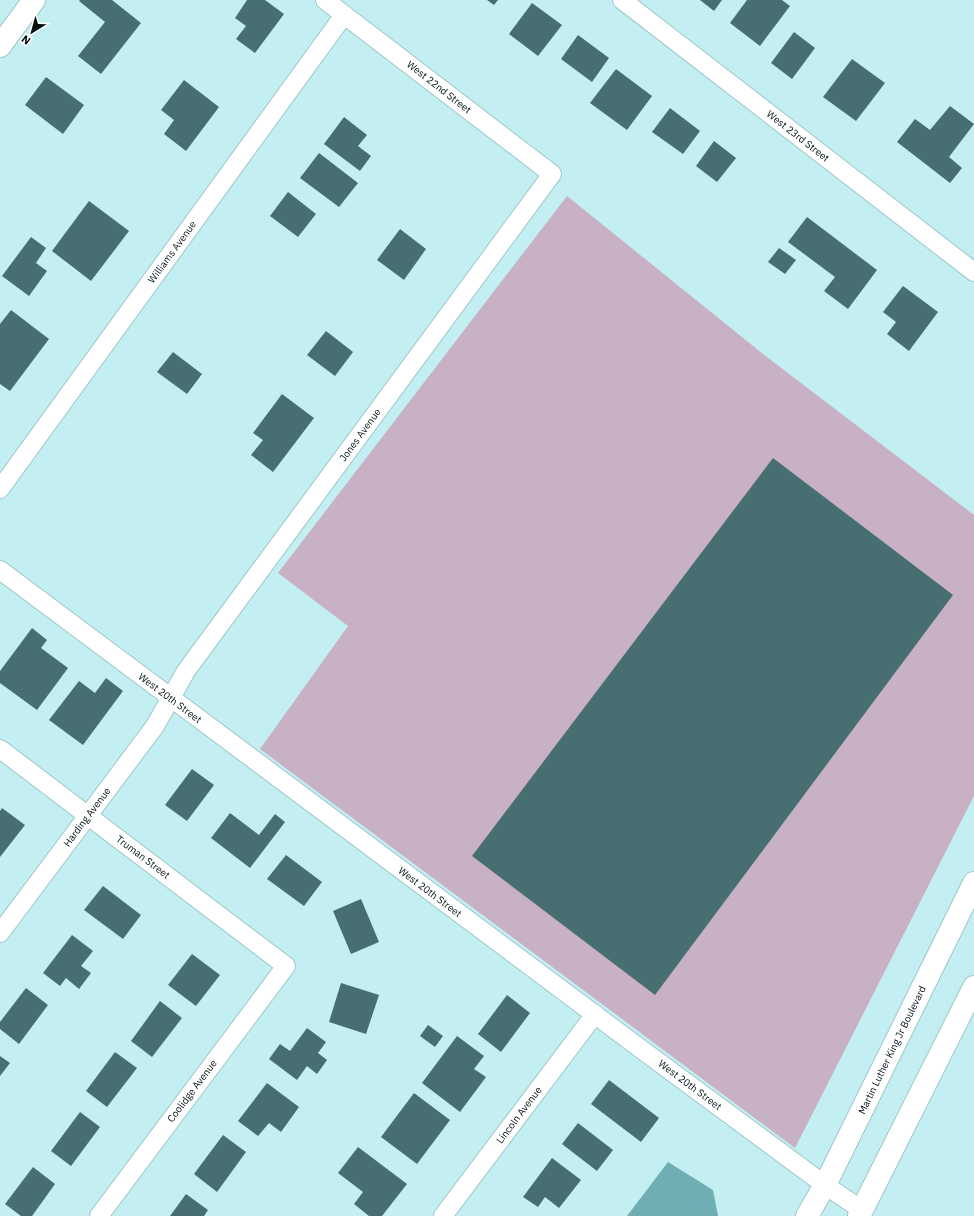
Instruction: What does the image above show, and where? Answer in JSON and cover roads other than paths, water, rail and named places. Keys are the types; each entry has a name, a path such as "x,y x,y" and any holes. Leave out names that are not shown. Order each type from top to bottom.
{"main road":[{"path":"0,46 34,0"},
{"name":"Martin Luther King Jr Boulevard","path":"807,1216 825,1185 974,883"},
{"path":"861,1213 974,987"}],"street":[{"name":"West 22nd Street","path":"325,0 552,174"},
{"name":"West 23rd Street","path":"622,0 974,272"},
{"name":"Williams Avenue","path":"0,489 344,15"},
{"name":"Jones Avenue","path":"171,698 186,671 552,174"},
{"name":"West 20th Street","path":"0,570 861,1213"},
{"name":"Harding Avenue","path":"0,933 156,726 171,698"},
{"name":"Truman Street","path":"0,749 286,966"},
{"name":"Coolidge Avenue","path":"99,1216 286,966"},
{"name":"Lincoln Avenue","path":"443,1216 594,1014"}],"water":[{"path":"668,1162 713,1190 718,1216 627,1216"}]}
